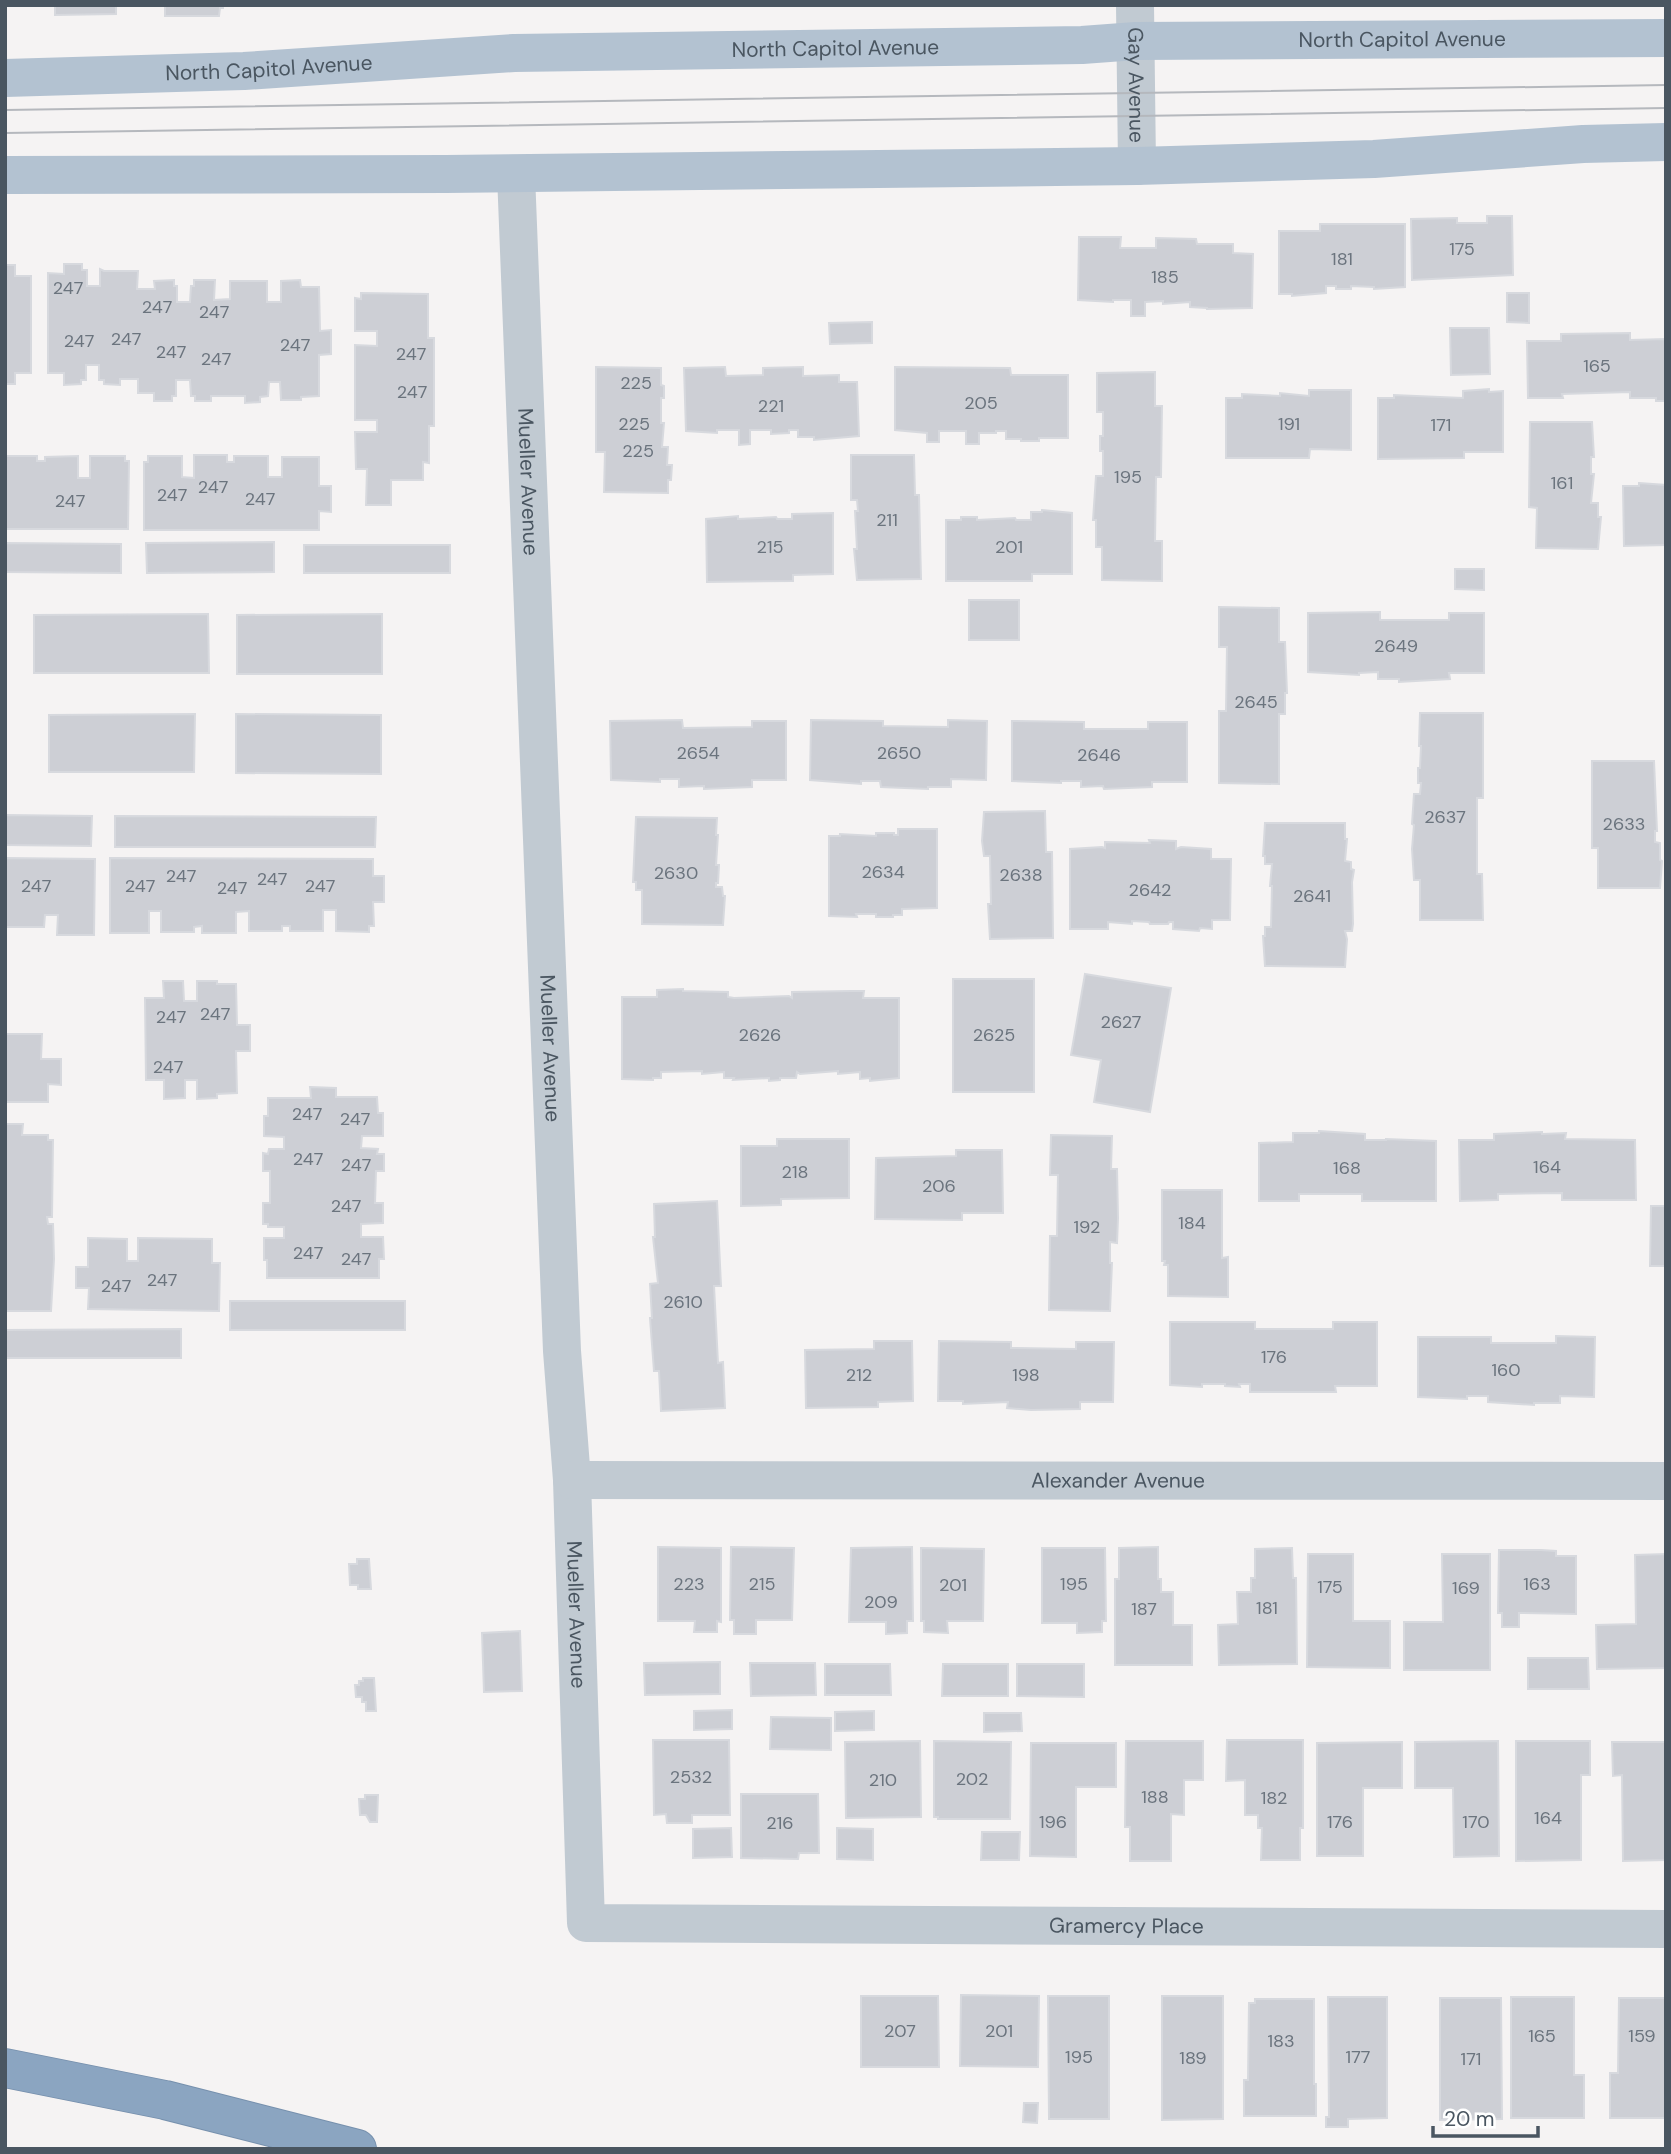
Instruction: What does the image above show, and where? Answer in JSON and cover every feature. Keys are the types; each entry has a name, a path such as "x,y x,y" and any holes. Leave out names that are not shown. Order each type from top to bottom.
{"highway":[{"path":"5,2044 165,2100"},
{"path":"5,2068 165,2100 356,2149"}],"main road":[{"name":"North Capitol Avenue","path":"5,78 244,71 514,53 1082,45 1135,23 1666,38"},
{"path":"5,175 516,174 1137,166 1374,159 1583,144 1666,142"}],"street":[{"name":"Gay Avenue","path":"1135,23 1137,166"},
{"name":"Mueller Avenue","path":"516,174 562,1351 572,1480 586,1923"},
{"name":"Alexander Avenue","path":"572,1480 1666,1481"},
{"name":"Gramercy Place","path":"586,1923 1666,1929"}],"building":[{"path":"55,5 116,5 116,14 55,15"},
{"path":"165,5 223,5 223,8 220,8 219,16 165,16"},
{"path":"1487,216 1512,216 1513,275 1412,280 1411,219 1457,218 1457,223 1487,223"},
{"path":"1320,224 1405,224 1405,287 1374,289 1351,286 1351,289 1336,289 1336,286 1326,286 1326,293 1292,296 1279,294 1279,231 1320,231"},
{"path":"1079,237 1121,237 1120,248 1156,248 1156,238 1196,239 1197,244 1233,244 1233,253 1253,254 1252,308 1207,309 1190,307 1190,302 1145,302 1145,316 1131,316 1131,300 1078,300"},
{"path":"64,264 82,264 82,270 87,270 87,286 100,286 100,269 138,271 137,289 155,289 154,281 174,280 174,286 177,286 177,302 190,302 194,280 215,280 214,300 230,299 230,281 267,281 267,302 281,302 281,281 300,280 301,287 319,287 320,331 331,330 331,354 319,355 319,396 281,400 280,382 269,382 268,396 260,397 260,402 245,403 245,396 211,396 211,401 195,401 195,396 191,396 190,380 176,380 176,396 172,396 172,401 154,401 154,393 138,393 138,379 120,379 120,385 104,384 104,380 99,380 99,365 86,365 86,380 81,380 81,384 64,385 64,373 48,373 48,273 64,274"},
{"path":"5,265 15,265 15,276 31,276 31,373 15,373 15,384 5,384"},
{"path":"361,293 428,294 428,338 434,338 434,426 429,426 429,463 423,462 423,480 391,480 391,505 366,505 367,469 356,469 355,432 377,432 377,420 355,420 355,345 377,346 377,331 355,331 355,298 361,299"},
{"path":"1507,293 1529,293 1529,323 1507,322"},
{"path":"872,322 872,343 830,344 829,323"},
{"path":"1450,328 1489,328 1490,374 1451,375"},
{"path":"1630,333 1630,340 1666,339 1666,401 1656,401 1656,398 1630,398 1630,392 1528,398 1527,341 1561,341 1561,334"},
{"path":"596,367 661,368 661,385 664,386 664,398 661,398 661,423 664,423 662,447 668,447 667,465 672,465 668,493 604,492 605,452 596,452"},
{"path":"725,367 726,376 763,375 763,368 803,367 803,376 839,375 839,382 857,382 859,436 814,440 814,437 798,437 798,430 771,434 771,430 750,430 750,444 739,445 739,430 717,430 717,433 686,431 684,368"},
{"path":"895,367 1010,368 1011,375 1068,375 1068,438 1021,441 1006,439 1006,431 996,431 979,433 979,444 966,444 966,431 939,431 939,442 927,442 927,433 895,430"},
{"path":"1155,372 1155,406 1162,406 1161,477 1156,477 1155,541 1162,541 1162,581 1102,580 1102,547 1096,547 1096,520 1093,520 1096,476 1103,476 1100,436 1103,436 1103,412 1097,412 1097,373"},
{"path":"1489,389 1489,392 1503,391 1503,452 1464,452 1464,458 1378,459 1378,398 1394,398 1394,395 1463,398 1463,391"},
{"path":"1309,390 1351,390 1351,450 1310,449 1309,458 1226,458 1226,398 1242,398 1242,394 1280,396 1280,393 1309,396"},
{"path":"1530,422 1592,422 1594,457 1591,457 1591,474 1594,474 1591,503 1598,503 1598,517 1601,517 1598,549 1536,548 1537,508 1529,507"},
{"path":"194,455 227,455 227,462 234,462 234,456 268,456 268,477 282,477 282,457 319,457 319,486 331,486 331,512 319,511 319,530 144,530 144,462 148,462 148,456 182,456 182,477 194,478"},
{"path":"851,455 914,455 915,495 919,495 921,579 857,580 854,549 857,549 855,511 858,511 857,500 851,500"},
{"path":"5,456 37,456 37,461 45,461 45,457 78,456 78,478 90,478 90,456 125,456 125,461 129,461 128,529 5,529"},
{"path":"1639,483 1666,485 1666,545 1624,546 1623,486 1639,486"},
{"path":"1042,510 1072,513 1072,574 1032,574 1032,581 946,581 946,520 977,517 977,520 1031,520 1031,512"},
{"path":"833,513 833,574 793,575 793,581 707,582 706,519 738,516 738,519 792,519 792,514"},
{"path":"274,542 274,572 147,573 146,543"},
{"path":"5,543 121,544 121,573 5,572"},
{"path":"304,545 450,545 450,573 304,573"},
{"path":"1455,569 1484,569 1484,590 1455,589"},
{"path":"969,600 1019,600 1019,640 969,640"},
{"path":"1219,607 1279,608 1279,642 1285,642 1287,693 1285,714 1279,714 1279,784 1219,783 1219,711 1226,711 1227,647 1219,647"},
{"path":"1380,612 1380,620 1449,620 1449,613 1484,613 1484,673 1449,673 1450,679 1399,682 1399,679 1378,679 1378,672 1359,675 1308,672 1308,613"},
{"path":"208,614 209,673 34,673 34,615"},
{"path":"382,614 382,674 237,674 237,615"},
{"path":"1420,713 1483,713 1483,798 1477,798 1477,874 1482,874 1483,920 1420,920 1420,880 1414,880 1412,824 1414,794 1420,794 1421,783 1418,783"},
{"path":"195,714 194,772 49,772 49,715"},
{"path":"236,714 381,715 381,774 236,773"},
{"path":"682,720 683,728 752,727 752,721 786,721 786,780 752,780 752,787 704,789 704,786 679,787 679,779 660,779 660,782 611,780 610,721"},
{"path":"811,720 883,721 883,726 948,727 948,720 987,721 986,780 951,779 951,787 928,789 881,787 880,781 861,781 861,784 810,780"},
{"path":"1012,721 1084,722 1084,729 1148,729 1148,722 1187,722 1187,782 1152,782 1152,787 1104,789 1103,786 1081,787 1081,781 1012,781"},
{"path":"1592,761 1654,761 1657,831 1655,842 1660,843 1662,861 1660,888 1598,888 1598,848 1592,848"},
{"path":"1045,811 1046,852 1052,852 1053,938 990,939 990,856 984,856 984,812"},
{"path":"5,815 92,816 91,846 5,845"},
{"path":"115,816 376,817 375,847 115,847"},
{"path":"636,817 717,818 716,865 719,865 716,887 722,887 725,896 723,925 642,924 642,890 636,890 636,882 633,882"},
{"path":"1265,823 1345,823 1345,861 1351,862 1351,869 1354,870 1353,924 1352,931 1345,931 1345,967 1265,966 1263,936 1265,927 1271,927 1272,864 1265,864 1263,856"},
{"path":"898,829 937,829 937,908 902,909 902,915 893,917 876,917 876,914 856,914 857,917 829,916 829,836 876,836 876,833 898,835"},
{"path":"1149,840 1176,841 1176,849 1211,849 1211,859 1231,859 1230,920 1212,920 1212,929 1200,928 1199,931 1173,929 1173,922 1150,924 1132,921 1132,924 1108,922 1108,929 1070,929 1070,849 1105,848 1105,842 1150,843"},
{"path":"5,858 95,859 94,935 57,935 58,915 45,915 44,927 5,927"},
{"path":"110,858 373,859 373,876 384,876 384,902 373,902 374,926 369,926 369,932 336,931 336,910 323,910 323,931 290,931 290,926 282,926 282,931 249,931 249,911 236,912 236,933 202,933 202,926 194,927 194,932 161,932 161,911 149,911 149,933 110,933"},
{"path":"1085,974 1171,988 1150,1112 1094,1102 1101,1060 1071,1055"},
{"path":"953,979 1034,979 1034,1092 953,1092"},
{"path":"163,981 183,981 184,1001 197,1001 197,981 236,984 237,1025 250,1025 250,1051 236,1051 237,1093 197,1099 197,1080 185,1080 185,1098 164,1099 164,1080 146,1080 145,998 164,998"},
{"path":"657,990 728,992 728,997 734,998 792,998 792,992 864,991 863,998 899,998 899,1078 870,1081 870,1078 860,1079 860,1072 838,1074 838,1071 797,1072 796,1078 769,1081 769,1078 733,1080 734,1078 724,1078 724,1072 702,1074 702,1071 661,1072 661,1078 653,1080 622,1079 622,997 657,997"},
{"path":"5,1034 42,1034 41,1059 61,1059 61,1085 48,1084 48,1102 5,1102"},
{"path":"310,1087 336,1088 336,1097 377,1097 378,1113 383,1113 383,1136 362,1136 361,1148 378,1149 377,1154 384,1154 384,1171 376,1171 375,1203 383,1203 383,1223 361,1224 361,1237 383,1237 384,1259 379,1259 379,1278 267,1278 264,1238 284,1238 284,1227 268,1227 268,1224 263,1224 263,1203 270,1203 270,1171 263,1171 263,1153 268,1154 269,1149 284,1149 284,1137 264,1136 268,1098 311,1098"},
{"path":"5,1124 23,1124 22,1135 48,1135 48,1140 53,1140 52,1217 47,1217 48,1224 53,1224 51,1311 5,1311"},
{"path":"1319,1131 1365,1134 1365,1140 1436,1141 1436,1201 1362,1201 1362,1194 1299,1194 1299,1201 1259,1201 1259,1143 1293,1142 1293,1133"},
{"path":"1566,1133 1565,1139 1635,1140 1636,1200 1562,1200 1562,1193 1498,1194 1498,1200 1460,1201 1459,1140 1494,1140 1494,1134"},
{"path":"1051,1135 1112,1136 1111,1169 1117,1169 1118,1218 1117,1243 1110,1242 1110,1311 1049,1310 1050,1236 1057,1236 1058,1175 1050,1175"},
{"path":"777,1139 849,1139 849,1198 781,1199 781,1205 741,1206 741,1146 777,1146"},
{"path":"956,1150 1002,1150 1003,1213 962,1213 962,1220 875,1219 876,1158 956,1156"},
{"path":"1162,1190 1222,1190 1222,1258 1228,1257 1228,1297 1168,1296 1168,1265 1164,1265 1165,1261 1162,1261"},
{"path":"717,1201 721,1286 714,1286 718,1363 723,1362 725,1408 661,1411 659,1371 654,1371 650,1318 650,1284 658,1283 653,1237 654,1204"},
{"path":"1651,1206 1666,1206 1666,1266 1650,1266"},
{"path":"88,1238 127,1239 127,1261 138,1261 138,1238 212,1239 212,1263 220,1263 219,1311 88,1309 89,1288 76,1288 76,1267 88,1267"},
{"path":"230,1301 405,1301 405,1330 230,1330"},
{"path":"1170,1322 1255,1322 1255,1329 1333,1329 1333,1322 1377,1322 1377,1386 1335,1386 1336,1392 1250,1392 1250,1384 1239,1384 1240,1387 1225,1384 1202,1384 1202,1387 1170,1385"},
{"path":"181,1329 181,1358 5,1358 5,1330"},
{"path":"1556,1336 1595,1337 1594,1397 1560,1396 1560,1403 1534,1405 1488,1402 1488,1396 1467,1396 1467,1399 1418,1397 1418,1337 1491,1337 1491,1343 1556,1343"},
{"path":"874,1341 912,1341 913,1401 878,1402 878,1407 806,1408 805,1350 874,1349"},
{"path":"939,1341 1011,1342 1011,1348 1076,1349 1076,1342 1114,1342 1113,1402 1080,1402 1080,1409 1031,1410 1007,1408 1008,1402 963,1404 963,1401 938,1401"},
{"path":"658,1547 721,1548 721,1622 717,1621 717,1632 694,1632 695,1621 658,1621"},
{"path":"731,1547 794,1548 792,1620 756,1620 756,1634 734,1634 734,1620 730,1620"},
{"path":"912,1547 913,1621 907,1621 907,1633 886,1634 886,1622 849,1622 851,1548"},
{"path":"1158,1547 1158,1579 1161,1579 1161,1592 1173,1592 1173,1625 1192,1625 1192,1665 1115,1665 1115,1579 1119,1579 1119,1548"},
{"path":"921,1548 984,1549 983,1621 947,1621 948,1633 924,1632 924,1621 921,1621"},
{"path":"1042,1548 1105,1548 1106,1621 1102,1621 1102,1632 1077,1633 1077,1623 1042,1623"},
{"path":"1292,1548 1293,1578 1296,1578 1297,1664 1219,1665 1218,1625 1238,1624 1237,1592 1251,1592 1251,1578 1255,1578 1255,1549"},
{"path":"1499,1550 1556,1551 1556,1556 1576,1556 1576,1614 1519,1613 1519,1627 1502,1627 1502,1613 1498,1613"},
{"path":"1308,1554 1353,1554 1353,1621 1390,1621 1390,1668 1307,1667"},
{"path":"1442,1554 1490,1554 1490,1670 1404,1670 1404,1622 1443,1622"},
{"path":"1666,1554 1666,1668 1597,1669 1596,1625 1636,1624 1635,1555"},
{"path":"357,1559 369,1559 371,1589 358,1589 358,1585 350,1585 349,1564 357,1564"},
{"path":"520,1631 522,1691 484,1692 482,1633"},
{"path":"1528,1658 1588,1658 1589,1689 1528,1689"},
{"path":"720,1662 720,1694 645,1695 644,1663"},
{"path":"750,1663 815,1663 816,1695 751,1696"},
{"path":"825,1664 890,1664 891,1695 825,1695"},
{"path":"943,1664 1008,1664 1008,1696 942,1696"},
{"path":"1017,1664 1084,1664 1084,1697 1017,1696"},
{"path":"363,1678 374,1678 376,1711 366,1711 366,1702 362,1702 362,1697 356,1697 355,1685 359,1685"},
{"path":"732,1710 732,1729 694,1730 694,1711"},
{"path":"874,1711 874,1730 835,1731 835,1712"},
{"path":"984,1713 1021,1713 1022,1731 984,1732"},
{"path":"771,1717 831,1718 831,1750 770,1749"},
{"path":"653,1740 729,1740 730,1815 692,1815 692,1823 667,1823 666,1814 654,1815"},
{"path":"1227,1740 1303,1740 1303,1828 1300,1828 1300,1860 1261,1860 1262,1828 1258,1828 1258,1815 1245,1815 1245,1780 1226,1781"},
{"path":"920,1741 921,1817 846,1818 845,1742"},
{"path":"934,1741 1011,1742 1010,1819 934,1817"},
{"path":"1126,1741 1203,1741 1203,1780 1184,1780 1184,1815 1171,1814 1171,1861 1130,1861 1130,1827 1125,1827"},
{"path":"1498,1741 1499,1856 1454,1857 1453,1788 1415,1788 1415,1742"},
{"path":"1516,1741 1590,1741 1590,1775 1581,1775 1581,1860 1516,1861"},
{"path":"1402,1742 1402,1788 1363,1788 1363,1856 1317,1856 1317,1743"},
{"path":"1612,1742 1666,1742 1666,1860 1623,1861 1622,1775 1613,1776"},
{"path":"1031,1743 1116,1743 1116,1787 1076,1787 1076,1857 1030,1856"},
{"path":"741,1794 818,1794 819,1853 799,1853 798,1859 741,1858"},
{"path":"365,1795 378,1795 377,1822 370,1822 366,1815 360,1815 359,1799 365,1799"},
{"path":"731,1828 732,1857 693,1858 693,1829"},
{"path":"837,1828 873,1829 873,1860 837,1859"},
{"path":"982,1832 1020,1832 1019,1860 981,1860"},
{"path":"961,1995 1039,1996 1038,2067 960,2066"},
{"path":"861,1996 938,1996 939,2067 861,2067"},
{"path":"1048,1996 1109,1996 1109,2119 1049,2119"},
{"path":"1162,1996 1223,1996 1223,2119 1162,2120"},
{"path":"1328,1997 1387,1997 1387,2118 1348,2119 1348,2127 1326,2127 1326,2117 1329,2117"},
{"path":"1511,1997 1574,1997 1574,2075 1584,2075 1584,2118 1511,2118"},
{"path":"1440,1998 1501,1998 1502,2119 1440,2120"},
{"path":"1619,1998 1666,1998 1666,2118 1610,2118 1610,2073 1618,2073"},
{"path":"1255,1999 1314,1999 1316,2116 1244,2116 1244,2080 1248,2080 1249,2003 1255,2003"},
{"path":"1024,2103 1038,2103 1037,2123 1023,2122"}],"tram line":[{"path":"5,110 1666,85"},
{"path":"5,133 1666,108"}]}
